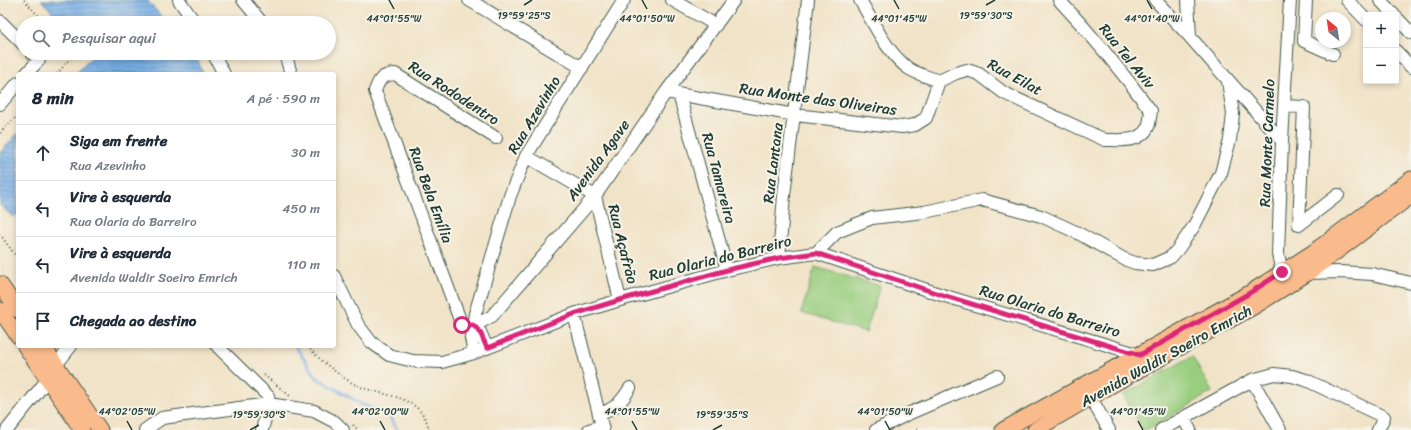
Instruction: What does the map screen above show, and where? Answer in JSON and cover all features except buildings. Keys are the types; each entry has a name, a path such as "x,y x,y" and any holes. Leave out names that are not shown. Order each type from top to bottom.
{"main road":[{"name":"Avenida Waldir Soeiro Emrich","path":"1286,278 1312,253 1411,179"},
{"name":"Avenida Waldir Soeiro Emrich","path":"1035,430 1091,398 1144,360 1248,294 1286,278 1308,273 1411,196"},
{"path":"0,284 16,307"},
{"path":"0,310 16,333"},
{"path":"26,348 82,430"},
{"path":"44,348 100,430"},
{"name":"Avenida Waldir Soeiro Emrich","path":"1003,430 1144,360"}],"street":[{"path":"179,0 190,16"},
{"path":"243,0 256,16"},
{"path":"469,0 582,68"},
{"name":"Rua Azevinho","path":"474,353 471,338 473,325 510,196 526,156 624,0"},
{"path":"672,0 716,25"},
{"name":"Avenida Agave","path":"473,325 492,316 595,196 666,92 734,0"},
{"name":"Rua Lantana","path":"779,258 784,195 808,0"},
{"path":"860,0 882,38 897,59 909,69 939,81"},
{"name":"Rua Tel Aviv","path":"1059,0 1074,15 1151,111 1149,126 1140,137"},
{"path":"1155,0 1190,37 1282,141"},
{"path":"1188,0 1190,37"},
{"name":"Rua Monte Carmelo","path":"1286,278 1278,254 1282,141 1290,0"},
{"path":"1306,0 1304,41 1333,54"},
{"path":"1347,0 1363,17"},
{"path":"1380,0 1391,12"},
{"path":"1399,20 1411,33"},
{"path":"0,21 16,37"},
{"path":"1399,54 1411,67"},
{"path":"28,72 39,60"},
{"path":"217,60 223,72"},
{"path":"287,60 290,72"},
{"name":"Rua Eilat","path":"939,81 956,73 967,70 979,74 1004,93 1105,140 1123,140 1140,137"},
{"name":"Rua Rododentro","path":"395,74 496,138"},
{"name":"Rua Bela Emília","path":"395,74 385,75 379,81 375,91 460,320 464,327 473,325"},
{"name":"Rua Monte das Oliveiras","path":"666,92 795,115 902,127 915,125 926,118 939,81"},
{"path":"816,253 837,232 872,218 924,212 982,200 1041,216 1078,233 1124,260 1134,263 1153,265 1171,257 1178,249 1194,226 1221,173 1230,140 1233,114 1228,81"},
{"path":"0,104 16,85"},
{"name":"Rua Tamareira","path":"679,94 727,270"},
{"path":"1284,106 1304,107 1300,225 1338,195"},
{"path":"526,156 595,196"},
{"name":"Rua Açafrão","path":"595,196 620,300"},
{"name":"Rua Olaria do Barreiro","path":"336,280 358,325 371,342 389,355 413,361 442,362 474,353 574,314 620,300 727,270 779,258 816,253 1144,360"},
{"path":"1308,273 1340,272 1372,274 1411,283"},
{"path":"574,314 601,424"},
{"path":"473,325 480,332 487,348"},
{"path":"7,430 48,379 56,365 69,348"},
{"path":"219,348 268,396 269,404 262,430"},
{"path":"1161,430 1252,380 1274,374 1292,376 1306,380 1384,417 1378,430"},
{"path":"876,430 910,413 997,376"},
{"path":"1252,380 1280,430"},
{"path":"589,430 601,424 622,400 630,388"},
{"path":"1091,398 1109,430"},
{"path":"146,430 162,418 269,404 314,411 346,426"},
{"path":"1183,418 1190,430"}],"path":[{"path":"24,0 39,16"},
{"path":"58,72 68,60"},
{"path":"0,134 16,116"},
{"path":"0,234 16,256"},
{"path":"310,348 331,368 357,386 390,394 417,407 428,424 429,430"},
{"path":"263,375 290,396"},
{"path":"346,426 358,430"}],"green space":[{"path":"815,267 880,286 866,332 801,313"},
{"path":"1192,356 1212,392 1146,430 1143,430 1123,395"}],"water":[{"path":"41,0 147,0 161,16 56,16"},
{"path":"89,60 198,60 202,72 77,72"},
{"path":"16,135 16,215 13,217 0,205 0,153"}],"waterway":[{"path":"296,348 317,378 363,405 388,414 397,430"}],"route":[{"path":"462,325 467,328 473,325 480,332 487,348 574,314 620,300 727,270 779,258 816,253 942,295 1140,355 1248,294 1282,272"}]}
